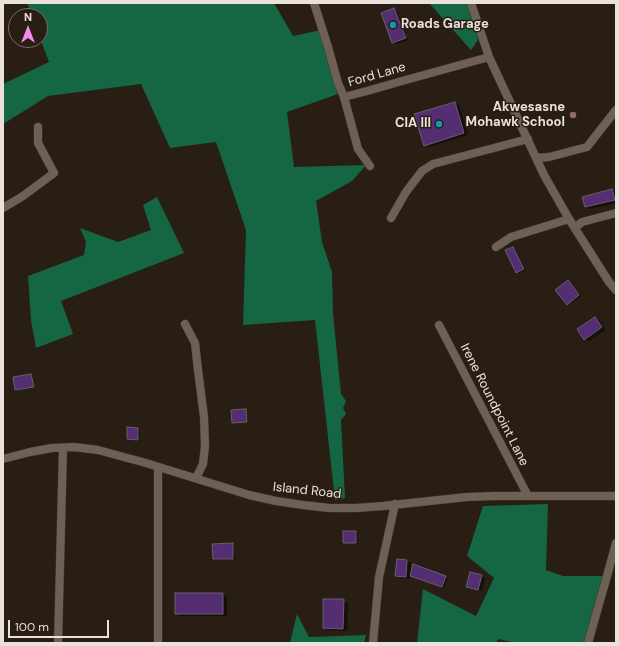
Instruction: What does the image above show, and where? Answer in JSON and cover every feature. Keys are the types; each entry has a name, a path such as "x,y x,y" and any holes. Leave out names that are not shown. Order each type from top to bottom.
{"street":[{"name":"Ford Lane","path":"314,3 338,83 344,97 489,57"},
{"path":"471,3 489,57 544,175 569,220 609,282 616,290"},
{"path":"344,97 358,149 370,166"},
{"path":"536,158 549,158 586,147 616,110"},
{"path":"3,208 23,196 54,173 38,143 38,127"},
{"path":"391,218 406,192 422,171 433,164 528,139"},
{"path":"575,228 582,222 616,213"},
{"path":"496,247 511,237 569,220"},
{"path":"185,324 195,342 204,418 205,446 203,464 196,478"},
{"name":"Irene Roundpoint Lane","path":"439,324 528,496"},
{"name":"Island Road","path":"3,459 52,448 74,447 98,450 249,495 276,501 329,508 356,508 467,497 616,496"},
{"path":"58,643 63,448"},
{"path":"158,467 158,643"},
{"path":"373,643 379,577 395,504"},
{"path":"588,643 616,543"}],"green space":[{"path":"27,3 274,3 293,36 321,30 338,94 287,112 294,167 366,165 352,181 316,201 322,242 332,272 333,314 341,394 346,401 343,408 346,414 341,420 345,498 335,500 315,320 243,325 246,230 216,142 170,148 141,84 48,96 3,124 3,84 49,62 44,48 48,48 48,8 29,8"},
{"path":"429,3 471,3 475,16 478,40 471,50"},
{"path":"157,197 184,253 61,301 73,334 36,348 31,320 28,276 84,255 86,242 80,228 118,242 151,230 143,205"},
{"path":"548,504 546,570 563,576 603,576 585,643 517,643 498,639 496,643 417,643 423,589 476,616 494,578 467,556 483,506"},
{"path":"297,614 309,637 366,635 364,643 290,643"}],"building":[{"name":"Roads Garage","path":"394,8 406,38 392,43 381,13"},
{"name":"CIA III","path":"455,102 464,133 424,146 414,114"},
{"path":"612,189 615,200 585,207 582,197"},
{"path":"513,247 524,269 516,273 505,250"},
{"path":"568,280 579,295 567,305 555,290"},
{"path":"595,317 602,327 584,340 577,329"},
{"path":"31,374 34,387 15,390 13,377"},
{"path":"246,409 247,422 232,423 231,410"},
{"path":"127,427 138,428 138,440 127,439"},
{"path":"343,531 356,531 356,543 343,543"},
{"path":"233,543 233,559 213,559 212,544"},
{"path":"397,559 407,560 406,577 395,576"},
{"path":"413,564 446,576 442,587 410,576"},
{"path":"470,572 482,575 478,590 466,587"},
{"path":"175,593 223,593 223,614 175,614"},
{"path":"323,599 344,599 343,629 323,628"}],"place":[{"name":"Roads Garage","path":"393,25"},
{"name":"Akwesasne Mohawk School","path":"573,115"},
{"name":"CIA III","path":"439,124"}]}
